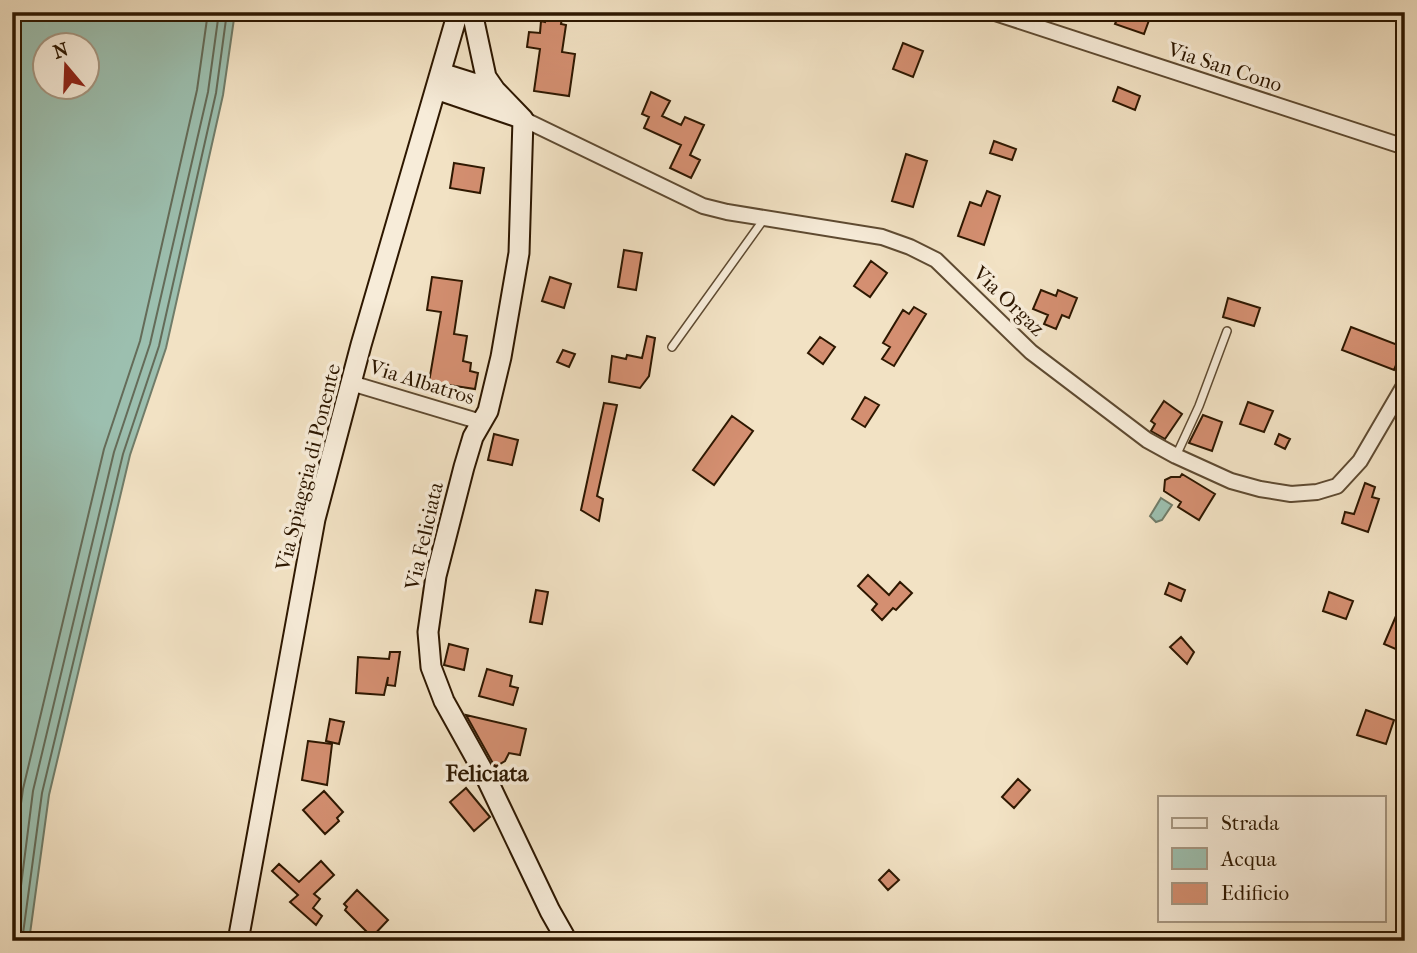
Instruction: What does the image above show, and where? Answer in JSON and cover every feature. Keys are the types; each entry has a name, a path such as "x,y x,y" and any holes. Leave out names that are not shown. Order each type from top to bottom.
{"street":[{"name":"Via Spiaggia di Ponente","path":"238,941 315,519 351,383 458,12"},
{"path":"472,12 486,77 523,119"},
{"name":"Via San Cono","path":"992,12 1405,147"},
{"path":"438,81 495,90"},
{"path":"438,81 523,119"},
{"name":"Via Orgaz","path":"523,119 704,206 882,237 936,260 1031,352 1124,424 1176,456 1231,481 1291,494 1317,492 1337,486 1360,461 1405,384"},
{"name":"Via Feliciata","path":"523,119 519,253 501,357 488,411 473,437 464,467 436,576 428,632 431,667 444,701 483,771 567,941"},
{"name":"Via Albatros","path":"351,383 481,422"}],"lane":[{"path":"672,348 764,218"},
{"path":"1176,456 1199,406 1227,331"}],"water":[{"path":"12,12 235,12 223,95 166,348 130,455 49,795 29,941 12,941"},
{"path":"1161,498 1172,505 1162,520 1156,522 1150,516"}],"building":[{"path":"546,12 563,12 561,24 566,25 562,52 575,54 569,96 534,91 540,49 527,47 529,32 540,33 541,21 545,22"},
{"path":"1120,12 1152,12 1144,34 1115,24"},
{"path":"903,43 923,51 913,77 893,69"},
{"path":"1118,87 1140,96 1135,110 1113,101"},
{"path":"651,92 670,101 662,116 681,125 685,117 704,125 690,155 700,160 691,178 670,168 681,145 644,128 649,117 642,114"},
{"path":"994,141 1016,149 1012,160 990,153"},
{"path":"906,154 927,161 913,207 892,201"},
{"path":"454,163 484,168 480,193 450,188"},
{"path":"987,191 1000,196 984,245 958,236 970,202 981,206"},
{"path":"624,250 642,253 636,290 618,287"},
{"path":"871,261 887,273 870,297 854,286"},
{"path":"432,277 462,281 454,334 467,336 463,361 471,363 470,371 478,373 475,389 429,382 441,312 427,310"},
{"path":"550,277 571,284 564,308 542,301"},
{"path":"1041,290 1056,296 1058,290 1077,298 1069,318 1062,315 1056,329 1044,324 1048,315 1033,309"},
{"path":"1228,298 1260,308 1254,326 1223,317"},
{"path":"914,307 926,314 894,366 882,359 890,347 883,343 903,310 909,314"},
{"path":"1351,327 1403,347 1394,370 1342,350"},
{"path":"647,336 655,338 649,376 640,388 609,382 612,356 642,358"},
{"path":"820,337 835,347 823,364 808,353"},
{"path":"563,350 575,354 569,367 557,362"},
{"path":"865,397 879,405 865,427 852,419"},
{"path":"1164,401 1182,414 1165,439 1151,431 1155,424 1151,421"},
{"path":"1248,402 1273,411 1264,432 1240,424"},
{"path":"604,403 617,405 597,496 603,499 599,521 581,510"},
{"path":"1203,415 1222,422 1212,451 1189,443"},
{"path":"732,416 753,431 714,485 693,470"},
{"path":"494,434 518,440 512,465 488,460"},
{"path":"1279,434 1290,439 1285,449 1275,444"},
{"path":"1182,474 1215,494 1199,520 1178,507 1181,502 1164,491 1165,480 1180,477"},
{"path":"1365,483 1375,487 1372,497 1379,499 1368,532 1342,523 1345,512 1354,514"},
{"path":"868,575 889,595 900,582 912,593 882,620 872,610 877,604 858,586"},
{"path":"1169,583 1185,590 1181,601 1165,594"},
{"path":"536,590 548,592 542,624 530,622"},
{"path":"1329,592 1353,601 1346,619 1323,611"},
{"path":"1405,595 1405,653 1384,644"},
{"path":"1181,637 1194,652 1187,664 1170,647"},
{"path":"449,644 468,649 464,670 444,665"},
{"path":"390,652 400,652 395,686 387,685 388,677 384,695 356,693 358,657 389,659"},
{"path":"487,669 512,676 510,686 518,688 513,705 479,696"},
{"path":"1366,710 1394,720 1386,744 1357,735"},
{"path":"466,715 526,729 520,755 509,753 505,761 495,767"},
{"path":"330,719 344,722 339,744 326,741"},
{"path":"308,741 332,744 327,785 302,780"},
{"path":"1018,779 1030,790 1014,808 1002,797"},
{"path":"466,788 490,817 474,831 450,802"},
{"path":"324,791 343,812 337,818 339,821 325,834 303,810"},
{"path":"321,861 334,875 314,894 320,899 313,908 322,916 316,925 290,902 298,895 272,871 279,864 299,882"},
{"path":"889,870 899,880 888,890 879,880"},
{"path":"357,890 388,920 372,937 345,910 347,907 344,904"}],"waterway":[{"path":"321,12 349,18"}],"district":[{"name":"Feliciata","path":"487,773"}]}
